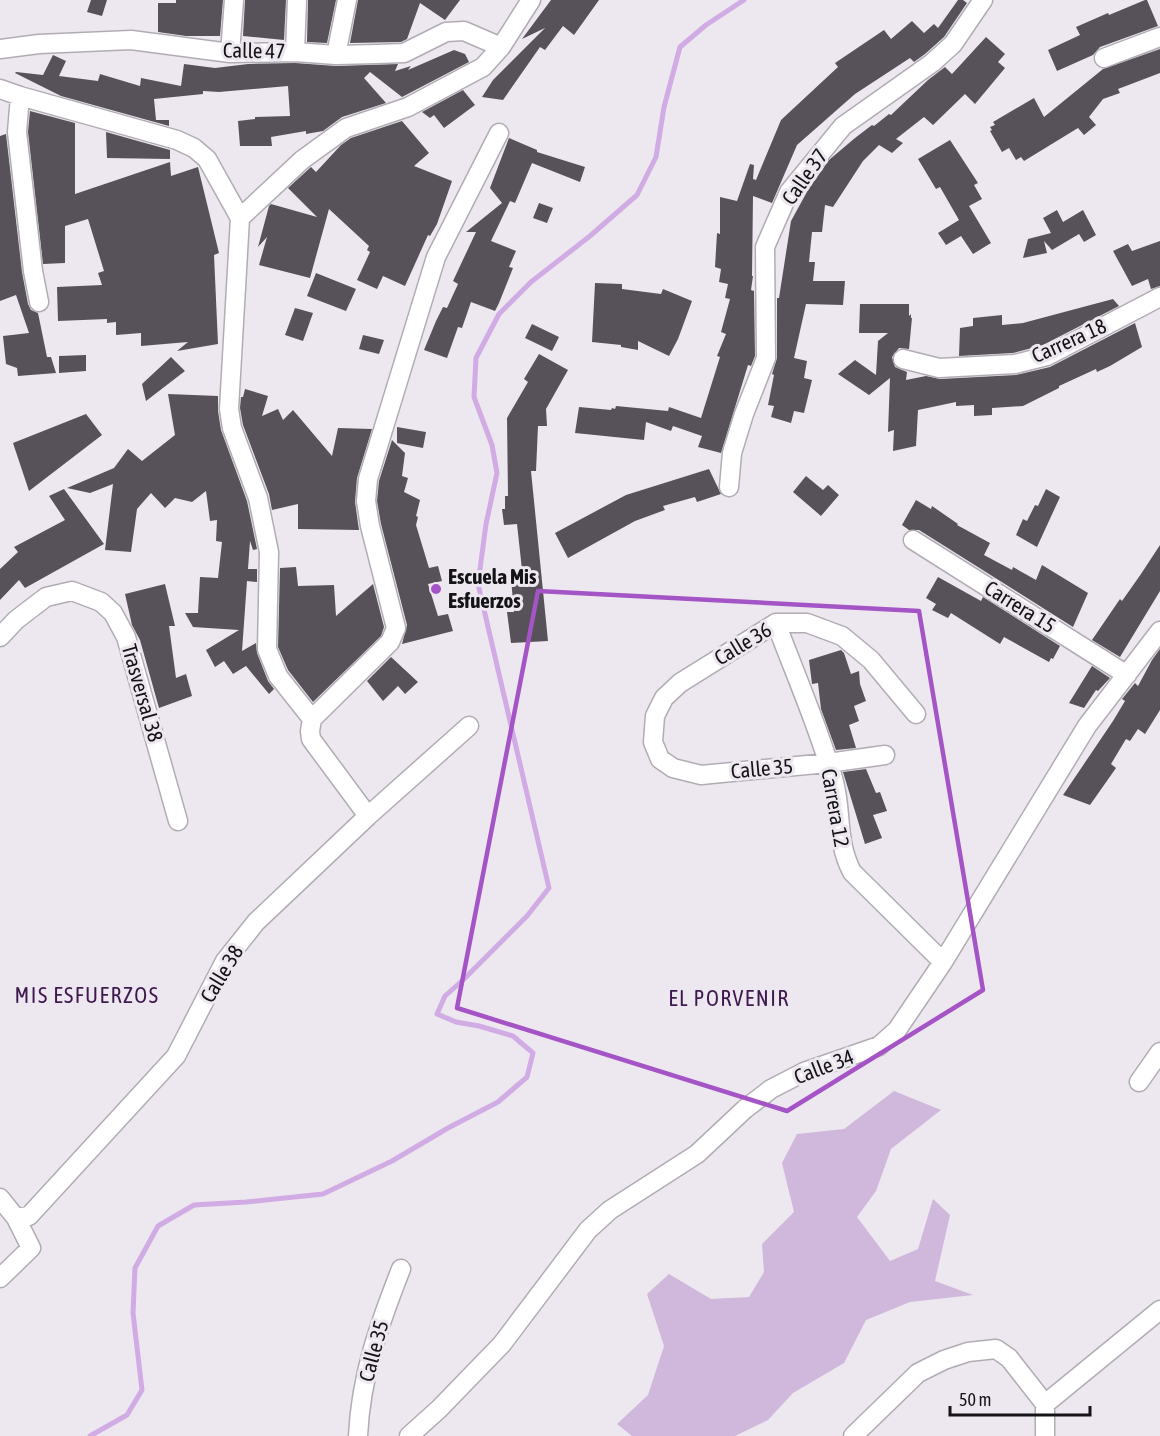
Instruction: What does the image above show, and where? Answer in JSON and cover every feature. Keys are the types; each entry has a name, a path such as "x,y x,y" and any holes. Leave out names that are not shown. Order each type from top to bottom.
{"street":[{"path":"230,54 234,0"},
{"path":"295,52 297,0"},
{"path":"336,55 347,0"},
{"path":"240,218 302,160 346,128 408,107 483,67 501,47 531,0"},
{"name":"Calle 37","path":"729,487 732,453 765,358 765,247 789,192 843,126 932,63 953,44 982,0"},
{"name":"Calle 47","path":"0,49 39,44 131,40 230,54 404,53 446,32 464,31 501,47"},
{"path":"1104,58 1160,37"},
{"path":"0,88 20,96 177,140 194,148 207,159 240,218 229,409 232,428 258,498 269,552 267,650 278,676 312,719"},
{"path":"20,96 17,132 33,270 39,302"},
{"path":"368,816 311,739 312,719 390,642 396,628 370,526 366,501 368,479 436,257 499,133"},
{"name":"Carrera 18","path":"903,359 939,368 1016,364 1047,356 1160,297"},
{"name":"Carrera 15","path":"913,540 1127,675"},
{"name":"Trasversal 38","path":"0,637 16,620 46,597 72,591 101,602 113,613 126,637 178,821"},
{"name":"Calle 36","path":"653,742 655,716 664,698 680,683 777,623 807,623 842,636 871,660 916,714"},
{"name":"Carrera 12","path":"777,623 834,780 844,856 852,872 944,962"},
{"name":"Calle 34","path":"409,1436 440,1409 502,1344 588,1230 610,1210 697,1154 745,1109 771,1089 804,1072 879,1046 897,1030 944,962 1087,726 1160,631"},
{"name":"Calle 38","path":"16,1218 29,1216 176,1056 225,961 256,922 368,816 469,726"},
{"name":"Calle 35","path":"653,742 660,759 673,768 701,775 885,755"},
{"path":"1139,1082 1160,1052"},
{"path":"0,1198 16,1218 31,1248 0,1278"},
{"name":"Calle 35","path":"358,1436 360,1405 375,1337 401,1269"},
{"path":"1045,1404 1160,1310"},
{"path":"853,1436 918,1373 944,1359 968,1352 996,1349 1009,1358 1045,1404 1045,1436"}],"highlighted area":[{"path":"538,591 919,611 983,990 787,1111 457,1008"}],"shaded area":[{"path":"894,1091 941,1110 891,1149 876,1191 857,1217 890,1261 918,1249 933,1199 950,1215 935,1281 973,1295 910,1302 866,1320 844,1363 793,1393 768,1420 735,1436 632,1436 617,1424 648,1395 664,1346 647,1294 669,1274 711,1299 749,1297 764,1272 762,1244 794,1212 782,1163 797,1134 844,1129"}],"building":[{"path":"91,0 107,0 102,16 87,12"},
{"path":"176,0 223,0 220,36 186,36 158,32 158,3 176,3"},
{"path":"245,0 286,0 284,40 243,36"},
{"path":"308,0 336,0 327,43 307,42"},
{"path":"358,0 460,0 445,20 420,3 407,39 401,42 350,43"},
{"path":"551,0 599,0 574,35 563,26 545,50 540,47 503,100 482,97 493,80 545,28 522,39"},
{"path":"958,0 967,3 944,37 914,62 910,58 855,94 797,145 772,203 753,196 751,290 754,291 755,356 751,366 748,365 721,453 698,447 702,436 673,426 671,431 646,422 644,440 575,433 579,407 611,410 616,406 668,411 669,407 701,418 720,357 717,356 726,334 721,332 730,299 725,298 728,284 719,282 721,269 715,267 717,233 720,234 720,197 737,201 750,164 754,165 753,179 756,180 781,120 838,67 835,63 884,30 891,39 912,21 924,33 934,24 938,28"},
{"path":"1145,0 1158,26 1100,47 1093,55 1057,71 1048,50 1080,35 1076,27"},
{"path":"986,37 1005,54 998,62 1005,68 975,104 965,94 933,125 924,117 896,139 903,143 892,153 879,145 863,161 833,207 825,205 822,232 812,232 809,262 815,262 813,281 845,281 843,305 806,304 794,358 807,361 804,378 812,380 804,413 794,411 791,423 771,417 774,406 768,405 774,375 772,374 777,358 777,298 779,298 791,221 808,190 829,160 872,125 874,126 889,114 891,115 945,67 952,74"},
{"path":"1160,49 1160,73 1118,89 1120,93 1103,99 1089,117 1096,125 1084,135 1078,128 1024,161 1021,157 1016,160 1009,148 1002,152 990,131 992,130 990,127 995,125 993,122 1034,98 1044,117 1103,69"},
{"path":"454,50 465,54 469,62 402,97 370,72 364,78 386,103 342,117 323,131 306,134 306,131 271,137 272,146 240,146 238,121 255,119 255,117 290,116 288,86 219,92 203,91 203,94 154,99 156,120 169,120 169,126 61,96 15,73 43,75 53,55 66,61 59,76 98,81 100,74 140,86 141,78 181,86 184,64 215,68 248,64 295,63 336,66 398,64 395,71 411,66 408,70"},
{"path":"463,90 475,105 444,128 434,115 430,118 422,112"},
{"path":"30,111 75,123 75,194 170,162 171,176 198,167 219,253 214,255 218,344 177,351 188,342 141,346 141,333 116,335 116,322 107,323 107,319 58,321 57,287 102,285 98,273 104,271 88,219 65,226 65,263 43,264 28,132"},
{"path":"402,121 429,153 414,166 452,181 437,224 430,236 428,235 405,286 383,276 377,289 357,280 370,252 367,250 369,246 329,209 310,278 259,265 267,237 258,247 269,206 271,204 317,217 288,188 311,167 316,172 341,145 351,138"},
{"path":"106,132 170,150 170,159 107,158"},
{"path":"6,134 22,272 28,304 31,310 38,313 47,357 51,357 56,373 18,376 17,368 6,364 3,336 29,333 16,295 0,301 0,136"},
{"path":"509,138 537,152 585,167 580,182 532,163 515,203 510,201 491,241 516,251 509,267 513,268 499,303 495,311 471,302 462,328 458,327 447,358 424,350 443,307 447,308 458,284 453,281 476,232 466,232 502,203 490,188"},
{"path":"950,140 978,183 974,185 982,199 969,206 991,243 973,254 961,236 946,245 938,233 959,220 940,187 936,189 918,159"},
{"path":"539,203 553,208 547,223 533,218"},
{"path":"1057,210 1063,222 1083,210 1096,235 1084,242 1079,234 1052,250 1044,241 1047,253 1023,258 1028,239 1051,233 1043,218"},
{"path":"1160,241 1160,286 1151,289 1148,279 1132,286 1113,251 1128,244 1132,251"},
{"path":"316,273 356,289 346,311 307,296"},
{"path":"595,283 622,284 622,289 661,294 663,289 692,301 669,356 638,341 638,350 621,347 621,345 592,342"},
{"path":"1113,299 1119,306 1043,345 1013,353 959,356 960,328 973,326 973,318 1002,315 1002,325 1023,323"},
{"path":"860,304 909,304 909,316 911,314 912,318 909,349 899,348 892,357 895,367 907,372 906,380 926,376 940,379 1016,375 1050,367 1135,323 1142,347 1110,366 1097,372 1096,369 1059,386 1023,406 992,408 992,415 974,416 974,405 956,406 956,402 918,410 916,446 893,451 894,430 888,432 890,378 869,395 838,374 855,360 876,375 878,341 888,333 859,333"},
{"path":"295,308 313,313 303,341 285,335"},
{"path":"532,324 559,337 552,351 525,338"},
{"path":"363,335 384,340 379,354 359,349"},
{"path":"539,354 568,370 546,409 547,426 538,426 536,471 531,471 548,641 511,643 507,612 514,612 511,579 523,579 517,524 504,525 502,509 505,509 505,496 508,496 507,418 528,382 524,379"},
{"path":"86,355 86,371 59,373 59,356"},
{"path":"171,357 185,371 146,401 142,384"},
{"path":"245,389 268,396 262,416 278,409 283,420 293,410 332,456 338,428 372,429 357,478 355,502 359,530 298,529 298,504 272,510 269,494 243,425 240,408 241,397"},
{"path":"168,394 218,396 221,430 247,501 257,549 253,550 250,541 248,569 257,569 257,582 247,581 242,651 256,643 257,653 268,681 274,689 269,694 246,666 233,674 224,661 215,667 206,650 239,630 193,627 185,613 198,613 200,577 218,578 222,542 216,541 217,520 210,521 206,491 192,502 175,498 165,508 151,493 137,509 131,552 105,550 113,484 90,493 67,488 114,468 128,449 142,461 175,435"},
{"path":"86,414 102,435 29,491 13,443"},
{"path":"397,427 426,432 423,448 397,443"},
{"path":"392,440 405,453 402,476 408,478 404,492 420,500 416,525 429,568 438,566 442,581 428,584 438,616 448,614 453,631 402,644 407,625 377,501 379,481"},
{"path":"709,469 721,494 697,502 695,497 663,506 665,510 635,521 568,558 555,533 626,495"},
{"path":"806,476 823,490 828,485 839,495 821,516 793,492"},
{"path":"64,489 104,544 25,588 19,580 0,600 0,569 18,552 14,547 65,520 49,496"},
{"path":"1046,489 1060,497 1037,547 1016,535 1023,519 1027,521 1035,505 1038,506"},
{"path":"916,500 931,509 932,506 957,525 990,543 984,555 1036,580 1042,565 1088,593 1073,627 919,530 909,530 902,525"},
{"path":"1160,545 1160,591 1120,657 1092,640"},
{"path":"296,567 298,586 334,585 336,616 373,584 384,627 381,636 313,702 288,670 278,647 280,568"},
{"path":"938,577 981,601 983,597 1060,646 1053,659 1051,658 1049,662 1004,637 1000,644 951,613 948,618 932,610 936,604 926,598"},
{"path":"165,584 175,626 169,626 176,678 186,674 192,696 159,708 140,640 132,625 125,594"},
{"path":"1160,649 1160,710 1145,734 1138,729 1130,741 1126,739 1111,764 1116,768 1090,805 1063,795 1113,721 1125,701 1122,699 1135,683 1138,686"},
{"path":"841,650 851,674 859,671 860,684 866,701 854,706 859,721 849,725 856,748 836,750 821,709 818,683 812,684 809,660"},
{"path":"391,657 418,682 405,694 398,686 383,701 367,681"},
{"path":"1092,666 1110,678 1098,691 1096,690 1084,708 1069,703"},
{"path":"866,769 876,793 880,792 887,811 873,815 882,838 865,844 843,772"}],"waterway":[{"path":"90,1436 127,1415 142,1390 133,1313 135,1268 158,1226 194,1205 323,1194 392,1161 498,1102 527,1077 533,1053 513,1036 456,1022 437,1014 445,996 527,916 549,888 478,584 486,524 497,473 492,445 474,397 476,358 499,314 531,282 590,236 637,195 656,157 664,107 680,47 706,25 744,0"}],"place":[{"name":"Escuela Mis Esfuerzos","path":"436,589"}],"district":[{"name":"MIS ESFUERZOS","path":"87,995"},
{"name":"EL PORVENIR","path":"729,998"}]}
